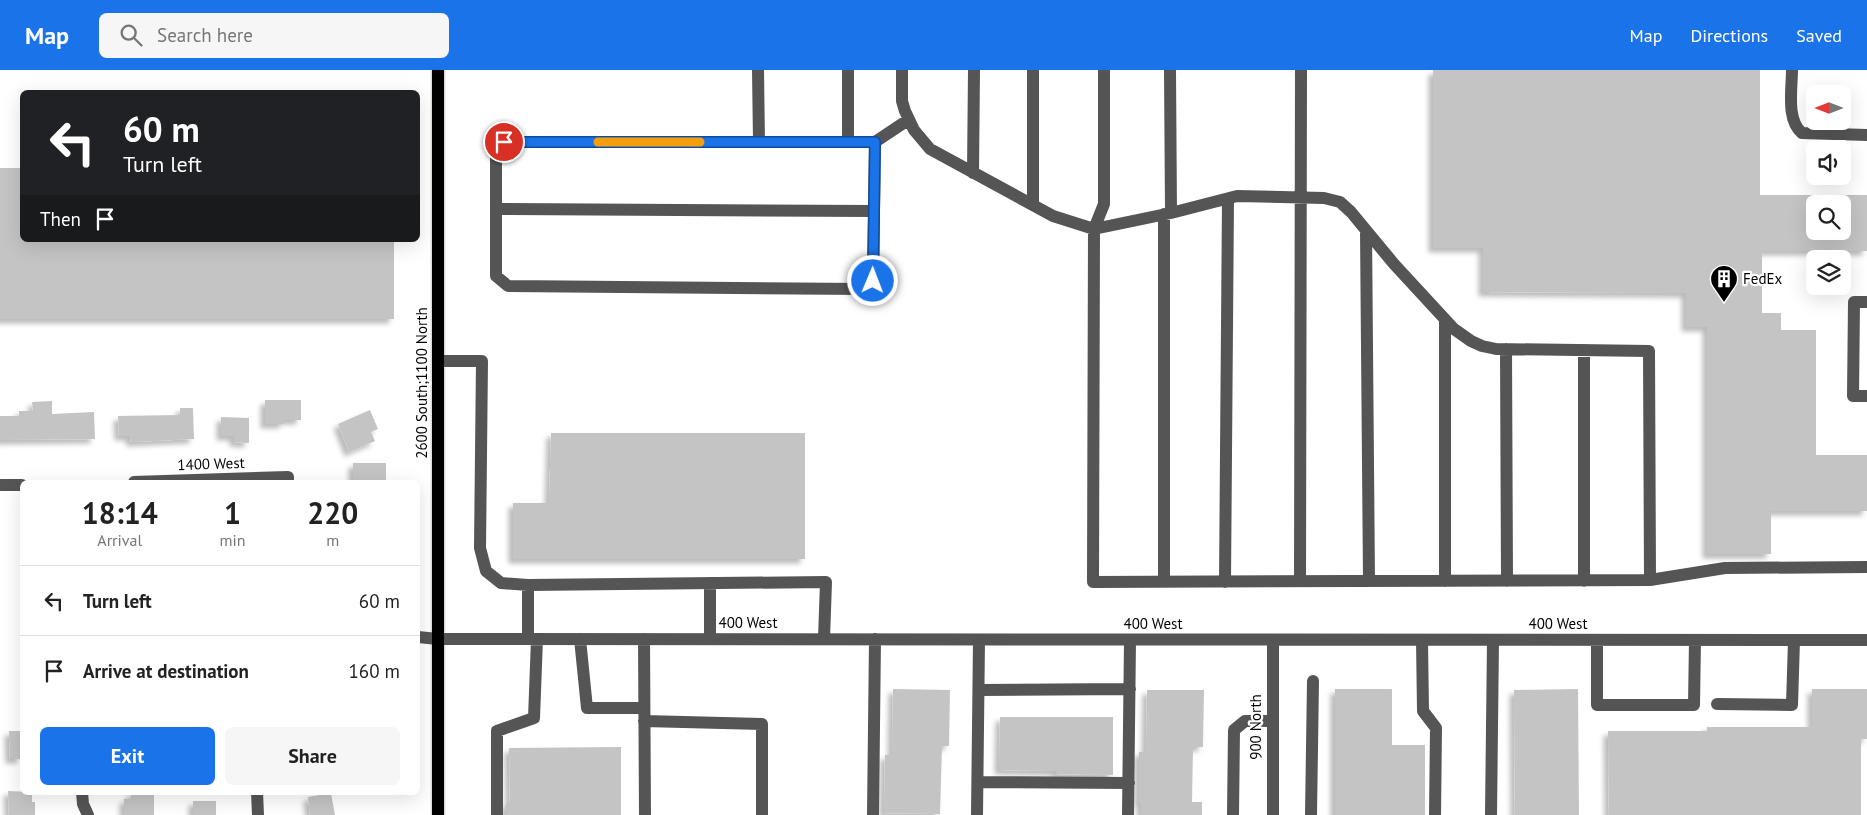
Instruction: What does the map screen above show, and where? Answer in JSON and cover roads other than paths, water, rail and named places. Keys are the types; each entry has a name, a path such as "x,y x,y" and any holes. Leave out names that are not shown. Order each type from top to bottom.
{"main road":[{"name":"2600 South;1100 North","path":"438,70 438,815"}],"street":[{"path":"758,70 759,142"},
{"path":"848,70 848,142"},
{"path":"902,70 902,101 908,120 922,141 930,149 1053,216 1094,229 1237,196 1324,198 1340,202 1351,212 1445,321 1471,341 1482,346 1506,350 1649,351 1650,580"},
{"path":"973,173 974,70"},
{"path":"1033,70 1033,205"},
{"path":"1104,70 1104,204 1094,229 1093,582 1650,580 1725,568 1867,566"},
{"path":"1164,582 1170,70"},
{"path":"1300,581 1301,70"},
{"path":"1792,70 1794,120 1797,129 1802,133 1867,135"},
{"path":"875,142 873,281 865,289 508,286 496,276 496,152 504,142 875,142 908,120"},
{"path":"1225,582 1228,198"},
{"path":"496,209 874,211"},
{"path":"1366,230 1369,581"},
{"path":"1867,302 1854,302 1853,396 1867,396"},
{"path":"1445,321 1445,581"},
{"path":"1506,350 1508,581"},
{"path":"1584,350 1584,581"},
{"path":"438,360 482,361 480,548 486,571 501,583 826,582 824,639"},
{"path":"0,485 20,485"},
{"path":"710,583 710,639"},
{"path":"497,815 497,731 534,718 533,639 528,584"},
{"name":"400 West","path":"420,637 438,639 1867,640"},
{"path":"580,639 587,708 644,715 762,724 762,815"},
{"path":"644,639 645,815"},
{"path":"873,815 875,639"},
{"path":"977,815 979,640"},
{"path":"1128,815 1130,640"},
{"name":"900 North","path":"1273,640 1273,815"},
{"path":"1422,640 1423,711 1436,728 1435,815"},
{"path":"1491,815 1493,640"},
{"path":"1597,640 1597,705 1694,705 1695,640"},
{"path":"1717,704 1792,705 1794,640"},
{"path":"1311,815 1313,681"},
{"path":"978,690 1130,690"},
{"path":"1233,815 1234,730 1245,721 1273,721"},
{"path":"978,782 1129,783"},
{"path":"82,795 83,804 88,815"},
{"path":"257,795 258,815"}],"place":[{"name":"FedEx","path":"1724,303"}]}
